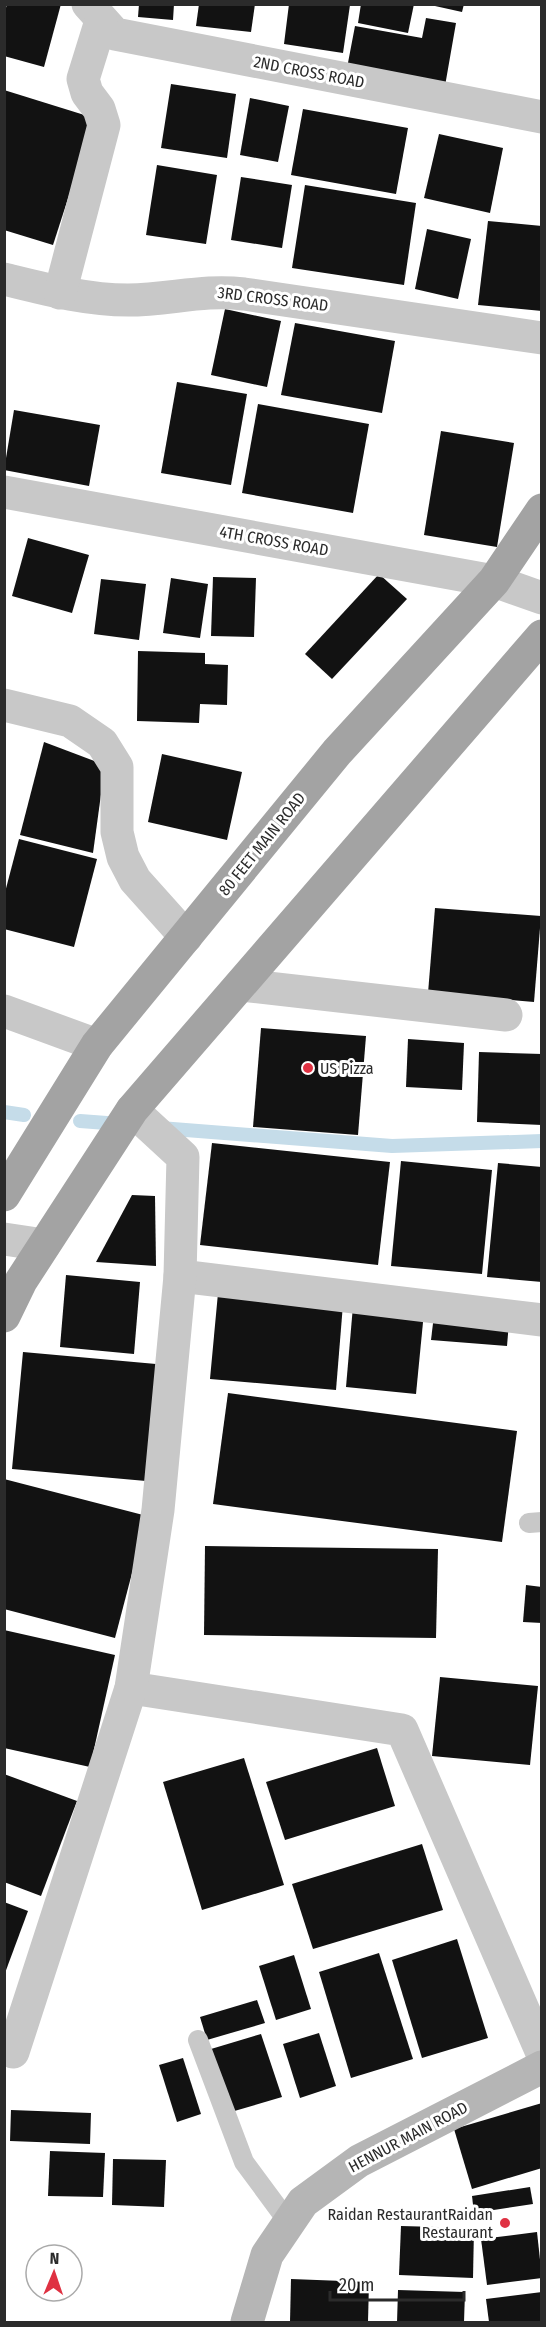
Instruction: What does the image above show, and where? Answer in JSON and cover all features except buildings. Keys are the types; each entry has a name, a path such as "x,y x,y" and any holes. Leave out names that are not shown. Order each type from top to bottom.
{"main road":[{"name":"80 FEET MAIN ROAD","path":"4,1195 97,1045 337,752 494,581 542,510"},
{"path":"4,1316 21,1281 132,1111 542,636"},
{"name":"HENNUR MAIN ROAD","path":"247,2322 267,2255 303,2202 359,2161 542,2067"}],"street":[{"name":"2ND CROSS ROAD","path":"95,13 115,34 542,117"},
{"path":"60,293 104,125 99,109 87,93 83,79 95,13"},
{"name":"3RD CROSS ROAD","path":"4,279 60,293 127,300 160,299 200,292 224,291 542,338"},
{"name":"4TH CROSS ROAD","path":"4,492 494,581 542,598"},
{"path":"4,705 70,721 102,743 117,767 117,832 123,857 135,880 186,937"},
{"path":"241,985 506,1015"},
{"path":"4,1011 97,1045"},
{"path":"13,2052 131,1689 158,1510 180,1276 183,1157 132,1111"},
{"path":"4,1239 44,1245"},
{"path":"180,1276 542,1320"},
{"path":"131,1689 402,1730 542,2054"}],"lane":[{"path":"198,2040 244,2162 289,2223"}],"waterway":[{"path":"4,1112 24,1115"},
{"path":"80,1121 120,1124"},
{"path":"160,1128 392,1146 542,1141"}],"place":[{"name":"US Pizza","path":"308,1068"},
{"name":"Raidan RestaurantRaidan Restaurant","path":"505,2223"}]}
